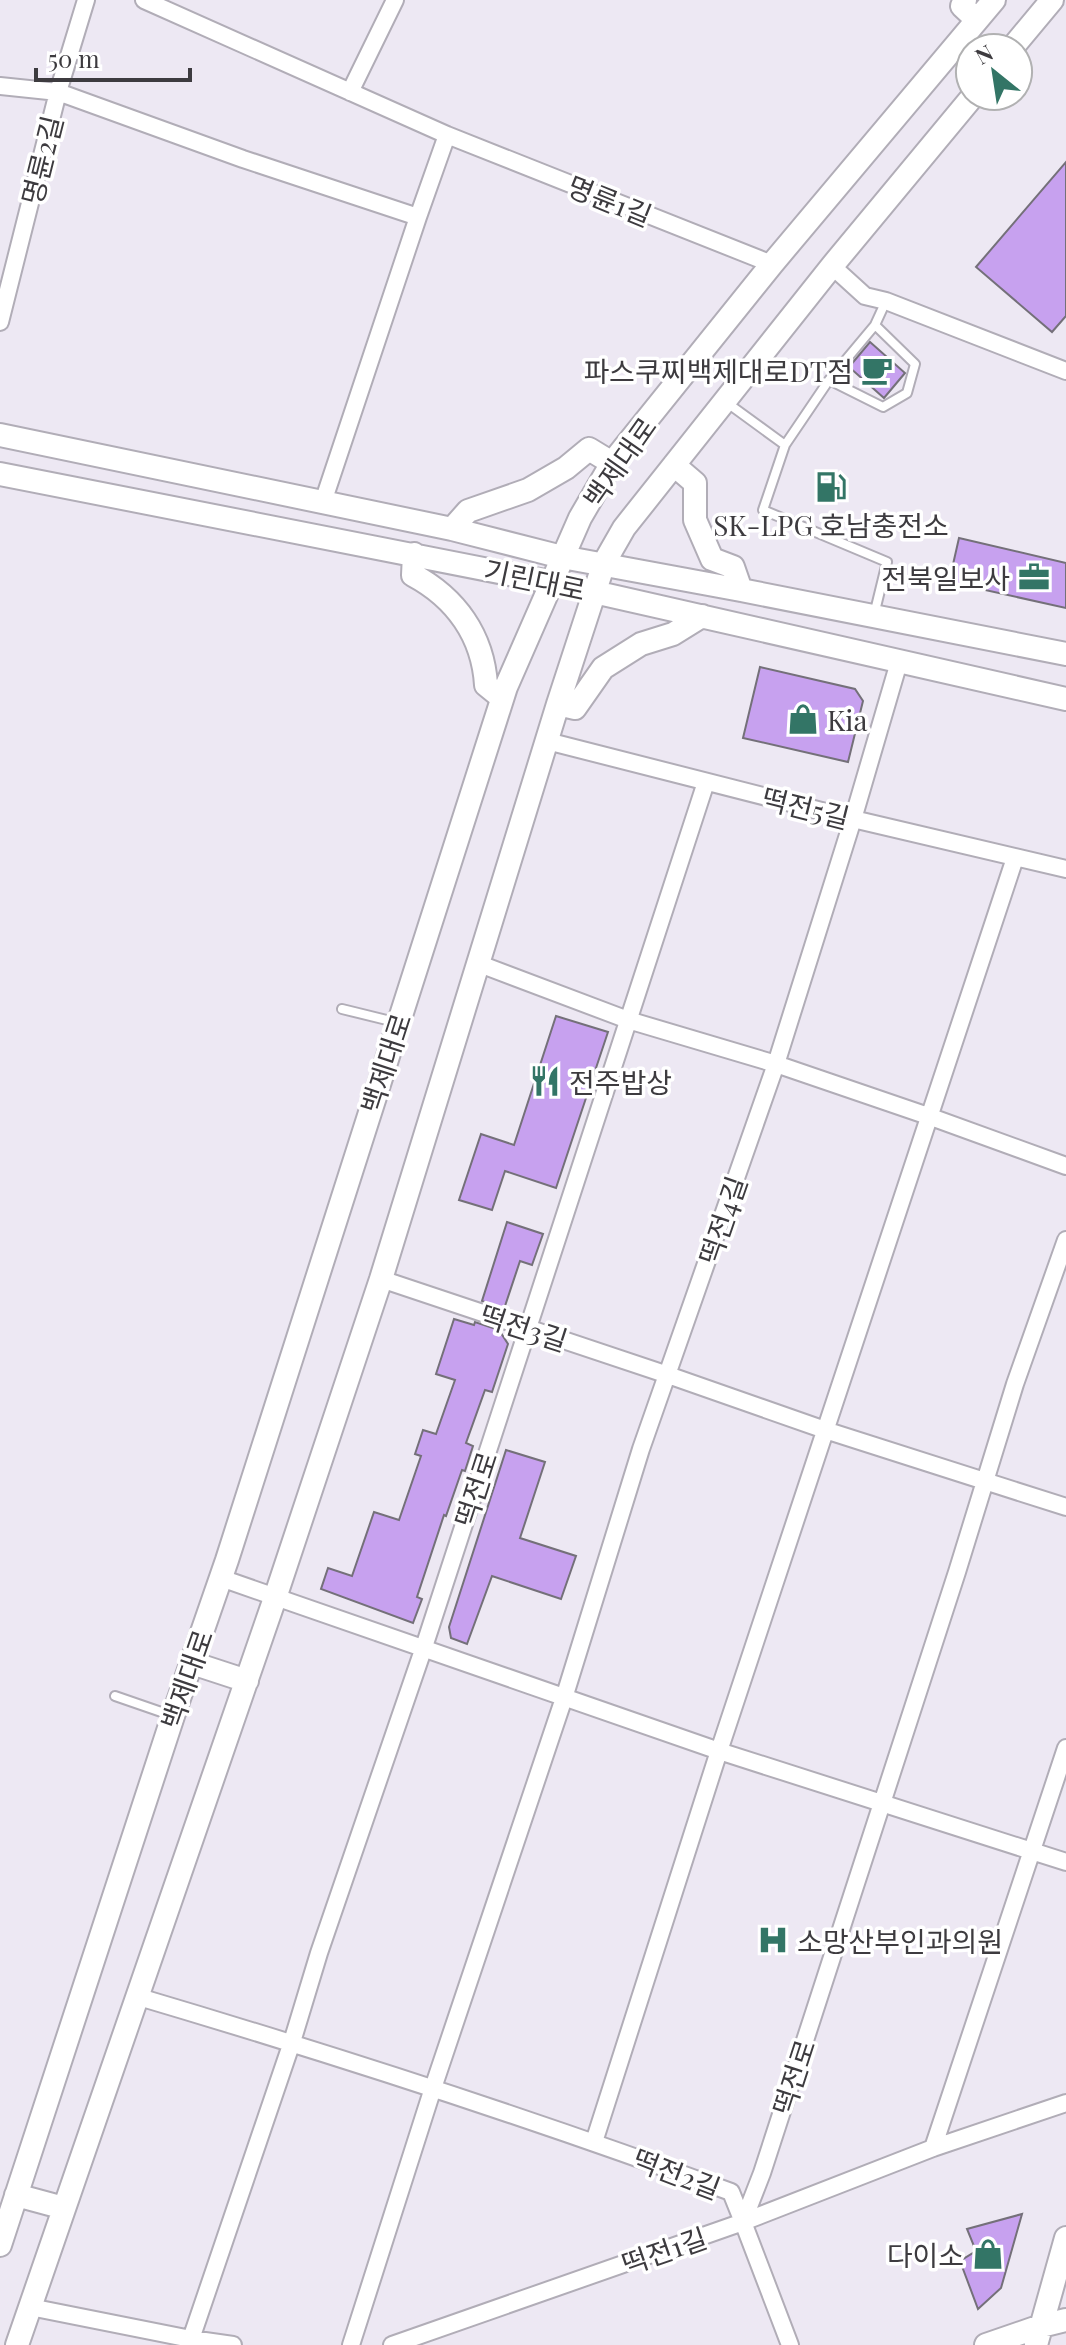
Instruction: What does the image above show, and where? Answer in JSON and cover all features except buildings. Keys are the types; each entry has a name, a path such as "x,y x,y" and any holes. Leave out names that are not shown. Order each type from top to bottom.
{"street":[{"name":"명륜2길","path":"0,322 58,92 86,0"},
{"path":"144,0 350,92 395,0"},
{"path":"965,0 962,6 977,20"},
{"name":"백제대로","path":"0,2245 221,1578 502,698 550,582 580,518 612,463 772,264 994,0"},
{"path":"1025,32 1052,0"},
{"name":"명륜2길","path":"0,86 58,92 243,159 418,217"},
{"name":"명륜1길","path":"350,92 447,135 772,264"},
{"name":"백제대로","path":"17,2345 247,1681 381,1279 604,563 624,528 832,266 960,112"},
{"path":"323,502 447,135"},
{"path":"832,266 865,296 886,301 1066,371"},
{"name":"기린대로","path":"0,435 452,529 562,557 1066,654"},
{"path":"452,529 468,511 528,490 566,468 589,449 612,463"},
{"path":"674,465 695,483 695,520 712,559 733,567 741,590"},
{"name":"기린대로","path":"0,474 550,582 1066,699"},
{"path":"414,554 413,575 430,584 458,609 475,639 485,666 486,685 502,698"},
{"path":"558,704 575,708 603,668 641,644 673,634 702,616"},
{"name":"떡전4길","path":"668,1375 776,1064 899,662"},
{"name":"떡전5길","path":"547,741 853,819 1066,869"},
{"path":"528,1328 706,782"},
{"path":"594,2142 719,1751 1015,858"},
{"path":"477,963 628,1020 776,1064 1066,1166"},
{"path":"986,1480 1015,1384 1066,1240"},
{"name":"떡전3길","path":"381,1279 825,1430 1066,1507"},
{"name":"떡전로","path":"292,2042 528,1328"},
{"path":"351,2345 433,2088 564,1698 641,1449 668,1375"},
{"name":"떡전로","path":"743,2222 762,2173 986,1480"},
{"path":"221,1578 719,1751 1066,1862"},
{"path":"192,1663 247,1681"},
{"path":"933,2148 1066,1748"},
{"name":"떡전2길","path":"139,1997 433,2088 731,2192 743,2222"},
{"path":"191,2339 292,2042"},
{"name":"떡전1길","path":"392,2345 743,2222 933,2148 1066,2103"},
{"path":"16,2195 64,2208"},
{"path":"743,2222 790,2345"},
{"path":"1038,2335 1066,2238"},
{"path":"30,2307 233,2345"},
{"path":"986,2345 1038,2335 1066,2320"}],"lane":[{"path":"874,616 887,562 763,510 785,445 829,380 875,325 886,301"},
{"path":"829,380 883,407 907,393 915,364 875,325"},
{"path":"725,402 785,445"},
{"path":"342,1009 398,1023"},
{"path":"115,1696 173,1716"}],"place":[{"name":"파스쿠찌백제대로DT점","path":"877,370"},
{"name":"SK-LPG 호남충전소","path":"831,487"},
{"name":"전북일보사","path":"1034,577"},
{"name":"Kia","path":"803,719"},
{"name":"전주밥상","path":"545,1081"},
{"name":"소망산부인과의원","path":"773,1940"},
{"name":"다이소","path":"988,2254"}]}
